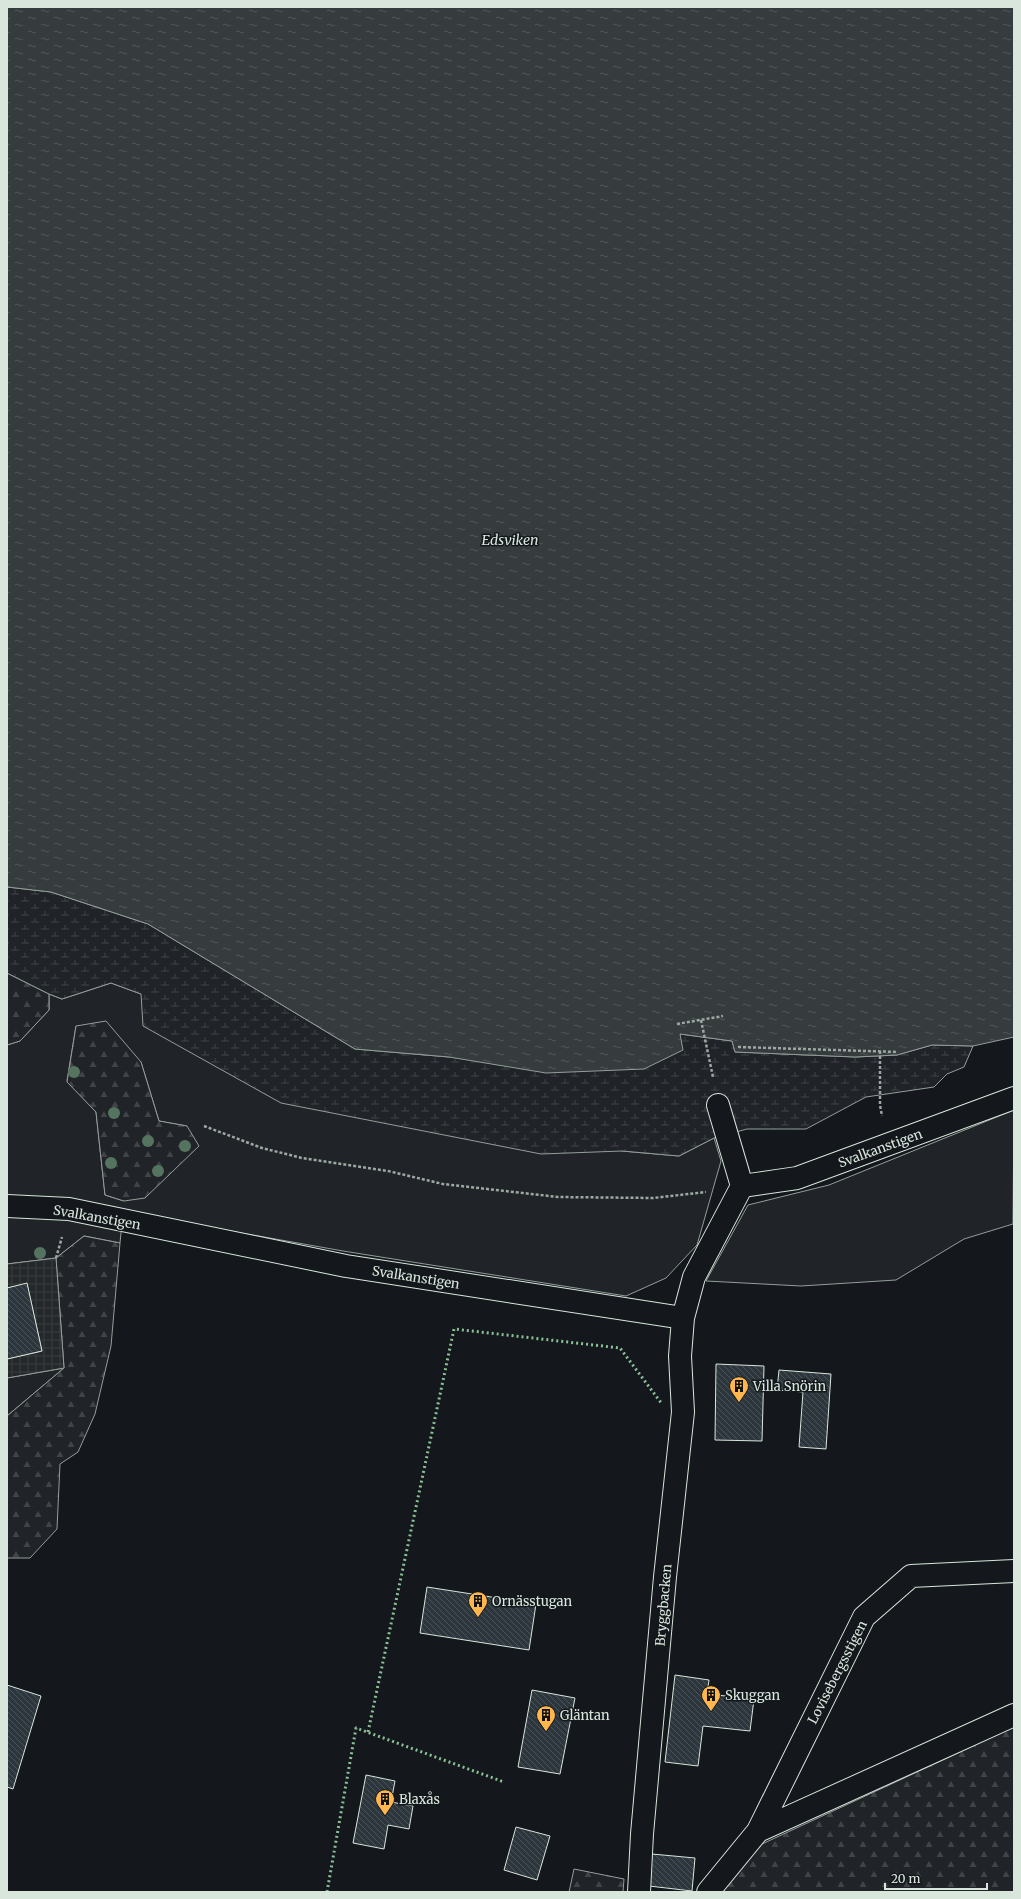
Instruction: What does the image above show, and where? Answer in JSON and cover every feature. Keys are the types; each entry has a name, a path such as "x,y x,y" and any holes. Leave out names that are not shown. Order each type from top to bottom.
{"lane":[{"name":"Svalkanstigen","path":"742,1186 797,1178 1014,1098"},
{"path":"683,1318 694,1277 742,1186 718,1105"},
{"name":"Svalkanstigen","path":"7,1206 69,1209 346,1266 683,1318"},
{"name":"Bryggbacken","path":"639,1892 642,1834 665,1576 683,1412 680,1356 683,1318"},
{"name":"Lovisebergsstigen","path":"708,1892 758,1831 864,1617 911,1576 1014,1571"},
{"name":"Lovisebergsstigen","path":"758,1831 1014,1715"}],"path":[{"path":"677,1024 723,1016"},
{"path":"701,1020 718,1105"},
{"path":"738,1047 898,1052"},
{"path":"880,1051 880,1105"},
{"path":"204,1126 262,1148 302,1158 388,1171 443,1184 558,1197 653,1198 742,1186"}],"green space":[{"path":"7,887 51,892 148,924 355,1049 449,1057 680,1034 732,1041 735,1052 856,1057 897,1055 932,1045 973,1046 964,1067 947,1074 934,1087 866,1097 806,1129 747,1129 714,1138 679,1156 622,1151 541,1154 281,1103 143,1026 141,994 111,983 62,999 7,973"},
{"path":"7,973 49,994 49,1010 20,1041 7,1045"},
{"path":"111,983 622,1151 679,1156 714,1138 721,1161 697,1245 666,1278 626,1296 343,1251 123,1212 120,1243 84,1236 56,1258 7,1264 7,1045 20,1041 49,1010 49,994 62,999","holes":["76,1026 141,1062 159,1121 187,1126 124,1201 105,1195 96,1112 67,1081"]},
{"path":"106,1021 141,1062 159,1121 187,1126 199,1146 145,1198 124,1201 105,1195 96,1112 67,1082 76,1026"},
{"path":"1014,1110 1013,1224 964,1239 896,1280 801,1286 706,1281 748,1205 829,1185"},
{"path":"84,1236 120,1243 111,1346 95,1414 78,1452 60,1464 57,1529 30,1558 7,1558 7,1416 64,1368 56,1258"},
{"path":"64,1368 7,1416 7,1378"},
{"path":"1014,1727 1014,1892 719,1892 762,1844"},
{"path":"574,1869 624,1879 623,1892 569,1892"}],"shaded area":[{"path":"56,1258 64,1368 7,1378 7,1359 42,1351 27,1284 7,1288 7,1264"}],"water":[{"name":"Edsviken","path":"7,7 1014,7 1014,1037 973,1046 932,1045 897,1055 855,1057 735,1052 732,1041 680,1034 683,1050 644,1069 546,1073 449,1057 355,1049 148,924 51,892 7,887"}],"building":[{"path":"27,1283 42,1351 7,1359 7,1288"},
{"name":"Villa Snörin","path":"716,1364 764,1366 762,1441 715,1440"},
{"path":"779,1370 831,1374 826,1449 799,1447 803,1392 777,1390"},
{"name":"Ornässtugan","path":"427,1587 536,1604 529,1650 420,1633"},
{"name":"Skuggan","path":"675,1675 709,1680 707,1694 754,1699 750,1731 703,1726 698,1766 665,1762"},
{"path":"7,1685 41,1696 13,1789 7,1787"},
{"name":"Gläntan","path":"532,1690 575,1698 560,1774 518,1767"},
{"name":"Blaxås","path":"366,1775 395,1781 391,1802 413,1806 409,1829 388,1825 384,1849 353,1843"},
{"path":"516,1827 550,1836 537,1880 504,1870"},
{"path":"652,1854 695,1858 692,1891 649,1886"}],"hedge":[{"path":"368,1732 454,1329 620,1348 662,1404"},
{"path":"327,1892 356,1728 504,1782"}],"place":[{"name":"Villa Snörin","path":"739,1403"},
{"name":"Ornässtugan","path":"478,1618"},
{"name":"Skuggan","path":"711,1712"},
{"name":"Gläntan","path":"546,1732"},
{"name":"Blaxås","path":"385,1816"}]}
